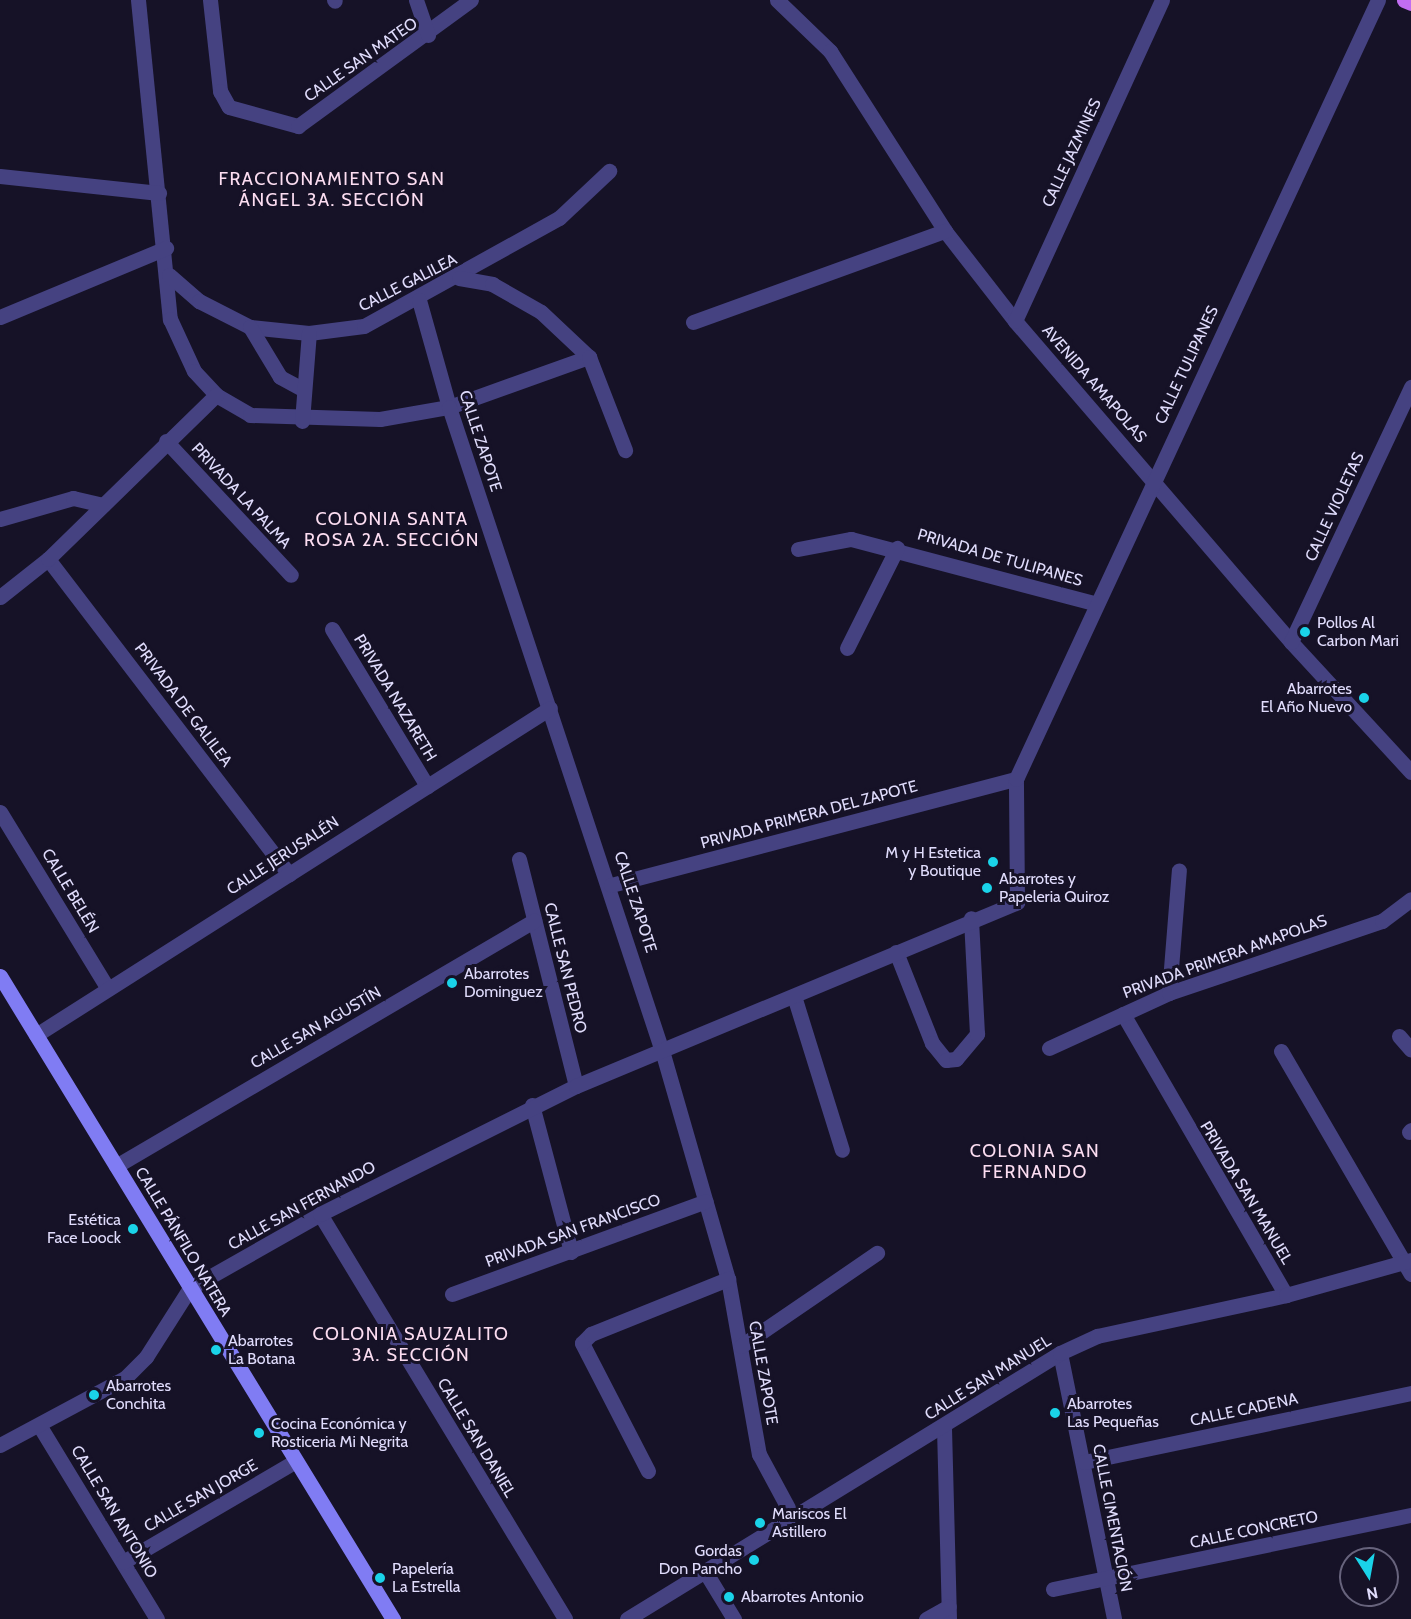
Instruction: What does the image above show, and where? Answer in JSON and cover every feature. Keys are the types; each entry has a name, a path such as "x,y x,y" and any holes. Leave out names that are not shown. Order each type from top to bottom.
{"main road":[{"path":"1404,0 1411,3"},
{"name":"CALLE PÁNFILO NATERA","path":"0,976 393,1619"}],"street":[{"path":"138,0 170,275 170,318 195,371 216,395 250,415 302,421 380,418 449,407 589,357"},
{"name":"CALLE SAN MATEO","path":"210,0 220,91 229,107 298,126 428,35 471,0"},
{"path":"416,0 428,35"},
{"name":"AVENIDA AMAPOLAS","path":"777,0 830,51 945,231 1014,321 1154,479 1291,642 1411,772"},
{"name":"CALLE JAZMINES","path":"1014,321 1162,0"},
{"name":"CALLE TULIPANES","path":"1016,779 1094,603 1378,0"},
{"name":"CALLE GALILEA","path":"170,275 199,301 250,327 309,333 364,326 459,278 559,218 609,171"},
{"path":"0,176 159,193"},
{"path":"693,322 945,231"},
{"path":"0,317 166,248"},
{"path":"459,278 492,284 541,312 589,357 625,450"},
{"name":"CALLE ZAPOTE","path":"419,300 449,407 611,885 663,1054 728,1279 759,1454 794,1519"},
{"path":"250,327 280,377 301,388"},
{"path":"302,421 301,388 309,333"},
{"name":"CALLE VIOLETAS","path":"1291,642 1411,387"},
{"path":"0,597 48,559 166,441 216,395"},
{"name":"PRIVADA LA PALMA","path":"166,441 291,575"},
{"path":"0,519 73,498 103,505"},
{"name":"PRIVADA DE TULIPANES","path":"798,549 851,539 897,548 1094,603"},
{"name":"PRIVADA DE TULIPANES","path":"847,648 897,548"},
{"name":"PRIVADA DE GALILEA","path":"48,559 289,874"},
{"name":"PRIVADA NAZARETH","path":"332,629 427,786"},
{"name":"CALLE JERUSALÉN","path":"36,1035 550,708"},
{"name":"PRIVADA PRIMERA DEL ZAPOTE","path":"611,885 1016,779"},
{"name":"CALLE SAN FERNANDO","path":"0,1445 125,1378 146,1357 190,1288 320,1214 576,1086 663,1054 971,918 1017,902 1016,779"},
{"name":"CALLE BELÉN","path":"0,812 108,989"},
{"name":"CALLE SAN PEDRO","path":"519,859 576,1086"},
{"path":"1169,993 1179,870"},
{"name":"PRIVADA PRIMERA AMAPOLAS","path":"1049,1048 1169,993 1382,921 1411,899"},
{"path":"896,952 932,1043 946,1060 956,1059 977,1034 971,918"},
{"name":"CALLE SAN AGUSTÍN","path":"116,1166 534,921"},
{"path":"795,996 842,1150"},
{"name":"PRIVADA SAN MANUEL","path":"1123,1014 1174,1108 1286,1295"},
{"path":"1399,1036 1411,1050"},
{"path":"1281,1051 1410,1266"},
{"path":"532,1106 571,1252"},
{"name":"PRIVADA SAN FRANCISCO","path":"452,1293 571,1252 706,1200"},
{"name":"CALLE SAN DANIEL","path":"320,1214 565,1619"},
{"path":"741,1346 877,1253"},
{"name":"CALLE SAN MANUEL","path":"627,1619 944,1428 1060,1353 1097,1336 1410,1266"},
{"path":"648,1471 582,1343 591,1334 728,1279"},
{"name":"CALLE CIMENTACIÓN","path":"1060,1353 1084,1462 1114,1619"},
{"name":"CALLE CADENA","path":"1084,1462 1411,1393"},
{"name":"CALLE SAN ANTONIO","path":"39,1425 157,1619"},
{"path":"926,1619 949,1613 944,1428"},
{"name":"CALLE SAN JORGE","path":"123,1562 296,1461"},
{"name":"CALLE CONCRETO","path":"1053,1589 1411,1515"},
{"path":"706,1573 734,1619"}],"place":[{"name":"Pollos Al Carbon Mari","path":"1305,632"},
{"name":"Abarrotes El Año Nuevo","path":"1364,698"},
{"name":"M y H Estetica y Boutique","path":"993,862"},
{"name":"Abarrotes y Papeleria Quiroz","path":"987,888"},
{"name":"Abarrotes Dominguez","path":"452,983"},
{"name":"Estética Face Loock","path":"133,1229"},
{"name":"Abarrotes La Botana","path":"216,1350"},
{"name":"Abarrotes Conchita","path":"94,1395"},
{"name":"Abarrotes Las Pequeñas","path":"1055,1413"},
{"name":"Cocina Económica y Rosticeria Mi Negrita","path":"259,1433"},
{"name":"Mariscos El Astillero","path":"760,1523"},
{"name":"Gordas Don Pancho","path":"754,1560"},
{"name":"Papelería La Estrella","path":"380,1578"},
{"name":"Abarrotes Antonio","path":"729,1597"}],"district":[{"name":"FRACCIONAMIENTO SAN ÁNGEL 3A. SECCIÓN","path":"332,190"},
{"name":"COLONIA SANTA ROSA 2A. SECCIÓN","path":"392,530"},
{"name":"COLONIA SAN FERNANDO","path":"1035,1162"},
{"name":"COLONIA SAUZALITO 3A. SECCIÓN","path":"411,1345"}]}
